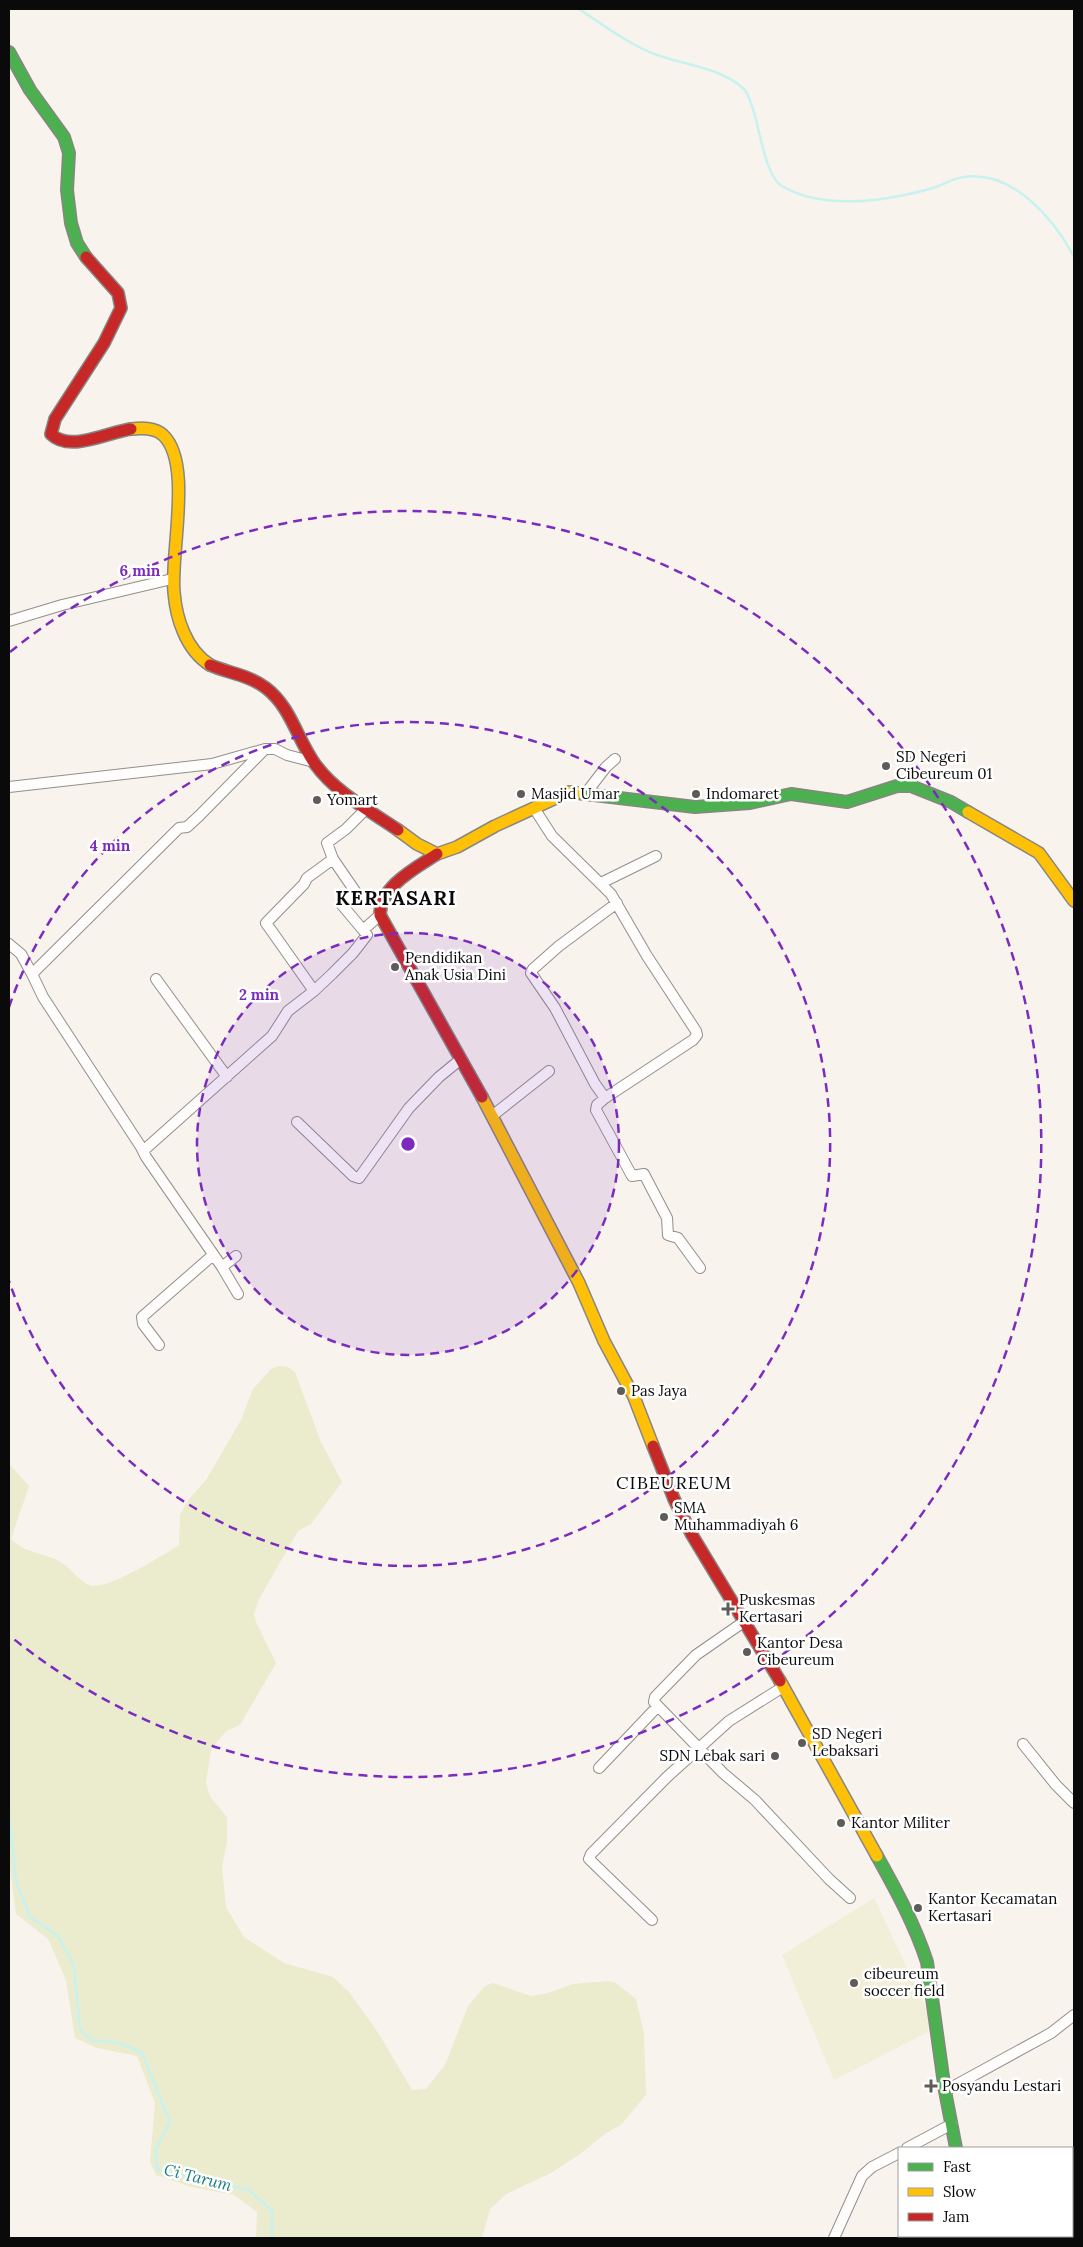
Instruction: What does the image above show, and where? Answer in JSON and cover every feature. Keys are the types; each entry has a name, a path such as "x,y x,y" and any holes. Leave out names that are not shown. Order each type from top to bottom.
{"main road":[{"path":"9,52 30,90 64,137 69,153 68,190 71,223 76,243 88,261 118,293 120,300 118,316 104,343 55,419 51,434 62,442 74,442 134,430 147,429 163,434 171,443 175,453 178,498 172,579 174,601 185,634 201,659 220,669 256,680 274,695 288,713 314,762 329,781 420,846 437,854"},
{"path":"956,2147 945,2091 927,1962 921,1944 892,1883 784,1687 692,1535 674,1499 634,1397 604,1341 579,1283 492,1116 380,915 379,904 387,892 437,854 457,848 569,792 665,805 695,807 750,803 791,794 847,802 897,786 915,787 951,802 1039,853 1074,901"}],"street":[{"path":"9,621 62,605 172,579"},
{"path":"9,787 212,764 265,749 275,750 314,762"},
{"path":"32,974 178,828 187,827 193,822 265,749"},
{"path":"586,793 606,767 615,759"},
{"path":"534,808 552,836 601,884 617,903 647,956 696,1031 697,1035 693,1040 605,1098 597,1105 596,1110 632,1176 644,1174 667,1218 668,1235 678,1238 700,1268"},
{"path":"143,1151 272,1036 288,1011 314,991 366,938 367,935 342,905 357,894 333,859 327,843 346,829 366,809"},
{"path":"601,884 656,856"},
{"path":"314,991 266,923 304,884 307,878 333,859"},
{"path":"605,1098 595,1084 555,1008 531,976 531,971 559,946 617,903"},
{"path":"363,930 380,915"},
{"path":"9,944 21,954 43,997 238,1294"},
{"path":"156,979 226,1077"},
{"path":"297,1122 353,1176 359,1178 409,1108 438,1077 461,1059"},
{"path":"492,1116 549,1071"},
{"path":"159,1345 143,1324 142,1317 213,1255"},
{"path":"222,1267 236,1256"},
{"path":"745,1621 696,1655 655,1697 654,1702 701,1748 723,1773 755,1800 829,1879 850,1898"},
{"path":"652,1920 590,1859 590,1856 666,1777 701,1748 738,1713 784,1687"},
{"path":"599,1768 658,1706"},
{"path":"1023,1744 1056,1785 1074,1803"},
{"path":"945,2091 1051,2033 1074,2015"},
{"path":"910,2147 952,2124"},
{"path":"834,2238 862,2176 872,2167 898,2154"}],"green space":[{"path":"279,1366 288,1367 295,1372 320,1440 342,1482 311,1524 298,1531 259,1599 254,1614 256,1622 276,1663 240,1725 226,1731 211,1750 206,1782 211,1798 227,1817 227,1841 222,1867 226,1907 244,1937 284,1963 333,1977 349,1992 379,2034 412,2090 426,2089 445,2065 468,2006 485,1986 493,1983 531,1996 548,1993 573,1984 608,1981 616,1983 636,1999 644,2034 646,2095 621,2125 606,2133 580,2154 551,2173 506,2194 490,2209 482,2238 256,2238 257,2212 234,2195 191,2187 156,2175 150,2161 155,2103 137,2056 97,2048 75,2038 66,1980 48,1939 16,1914 9,1861 9,1464 29,1486 11,1539 27,1550 59,1561 89,1585 97,1586 108,1583 134,1571 179,1545 180,1515 189,1499 206,1480 241,1420 253,1389 271,1369"}],"shaded area":[{"name":"cibeureum soccer field","path":"874,1898 928,2012 928,2032 834,2080 782,1955"}],"waterway":[{"path":"579,9 647,51 725,76 744,89 755,114 763,149 771,172 776,181 785,188 814,198 859,201 918,192 964,177 982,177 999,181 1015,189 1043,213 1066,242 1074,257"},
{"name":"Ci Tarum","path":"9,1813 16,1881 30,1917 58,1936 74,1966 80,2029 91,2040 120,2043 142,2053 170,2122 155,2151 158,2170 249,2190 272,2211 272,2238"}],"traffic: fast":[{"path":"9,52 30,90 64,137 69,153 67,190 71,223 77,243 86,257"},
{"path":"577,793 695,807 750,803 791,794 847,802 897,786 911,786 951,802 968,812"},
{"path":"877,1856 911,1921 927,1962 945,2091 956,2147"}],"traffic: slow":[{"path":"131,429 143,428 160,432 172,448 177,466 179,487 174,575 175,602 184,633 195,651 210,665"},
{"path":"398,830 417,844 437,854 457,847 495,826 569,792 577,793"},
{"path":"968,812 1039,853 1074,901"},
{"path":"482,1097 579,1283 604,1341 634,1397 653,1446"},
{"path":"780,1681 877,1856"}],"traffic: jam":[{"path":"86,257 118,293 121,308 104,343 55,419 51,434 68,442 79,442 131,429"},
{"path":"210,665 246,677 266,688 282,704 309,754 323,774 343,792 398,830"},
{"path":"437,854 392,887 386,895 380,915 482,1097"},
{"path":"653,1446 674,1499 692,1535 780,1681"}],"place":[{"name":"SD Negeri Cibeureum 01","path":"886,766"},
{"name":"Masjid Umar","path":"521,794"},
{"name":"Indomaret","path":"696,794"},
{"name":"Yomart","path":"317,800"},
{"name":"Pendidikan Anak Usia Dini","path":"395,967"},
{"name":"Pas Jaya","path":"621,1391"},
{"name":"SMA Muhammadiyah 6","path":"664,1517"},
{"name":"Puskesmas Kertasari","path":"728,1609"},
{"name":"Kantor Desa Cibeureum","path":"747,1652"},
{"name":"SD Negeri Lebaksari","path":"802,1743"},
{"name":"SDN Lebak sari","path":"775,1756"},
{"name":"Kantor Militer","path":"841,1823"},
{"name":"Kantor Kecamatan Kertasari","path":"918,1908"},
{"name":"cibeureum soccer field","path":"854,1983"},
{"name":"Posyandu Lestari","path":"931,2086"}],"district":[{"name":"KERTASARI","path":"396,898"},
{"name":"CIBEUREUM","path":"674,1483"}]}
